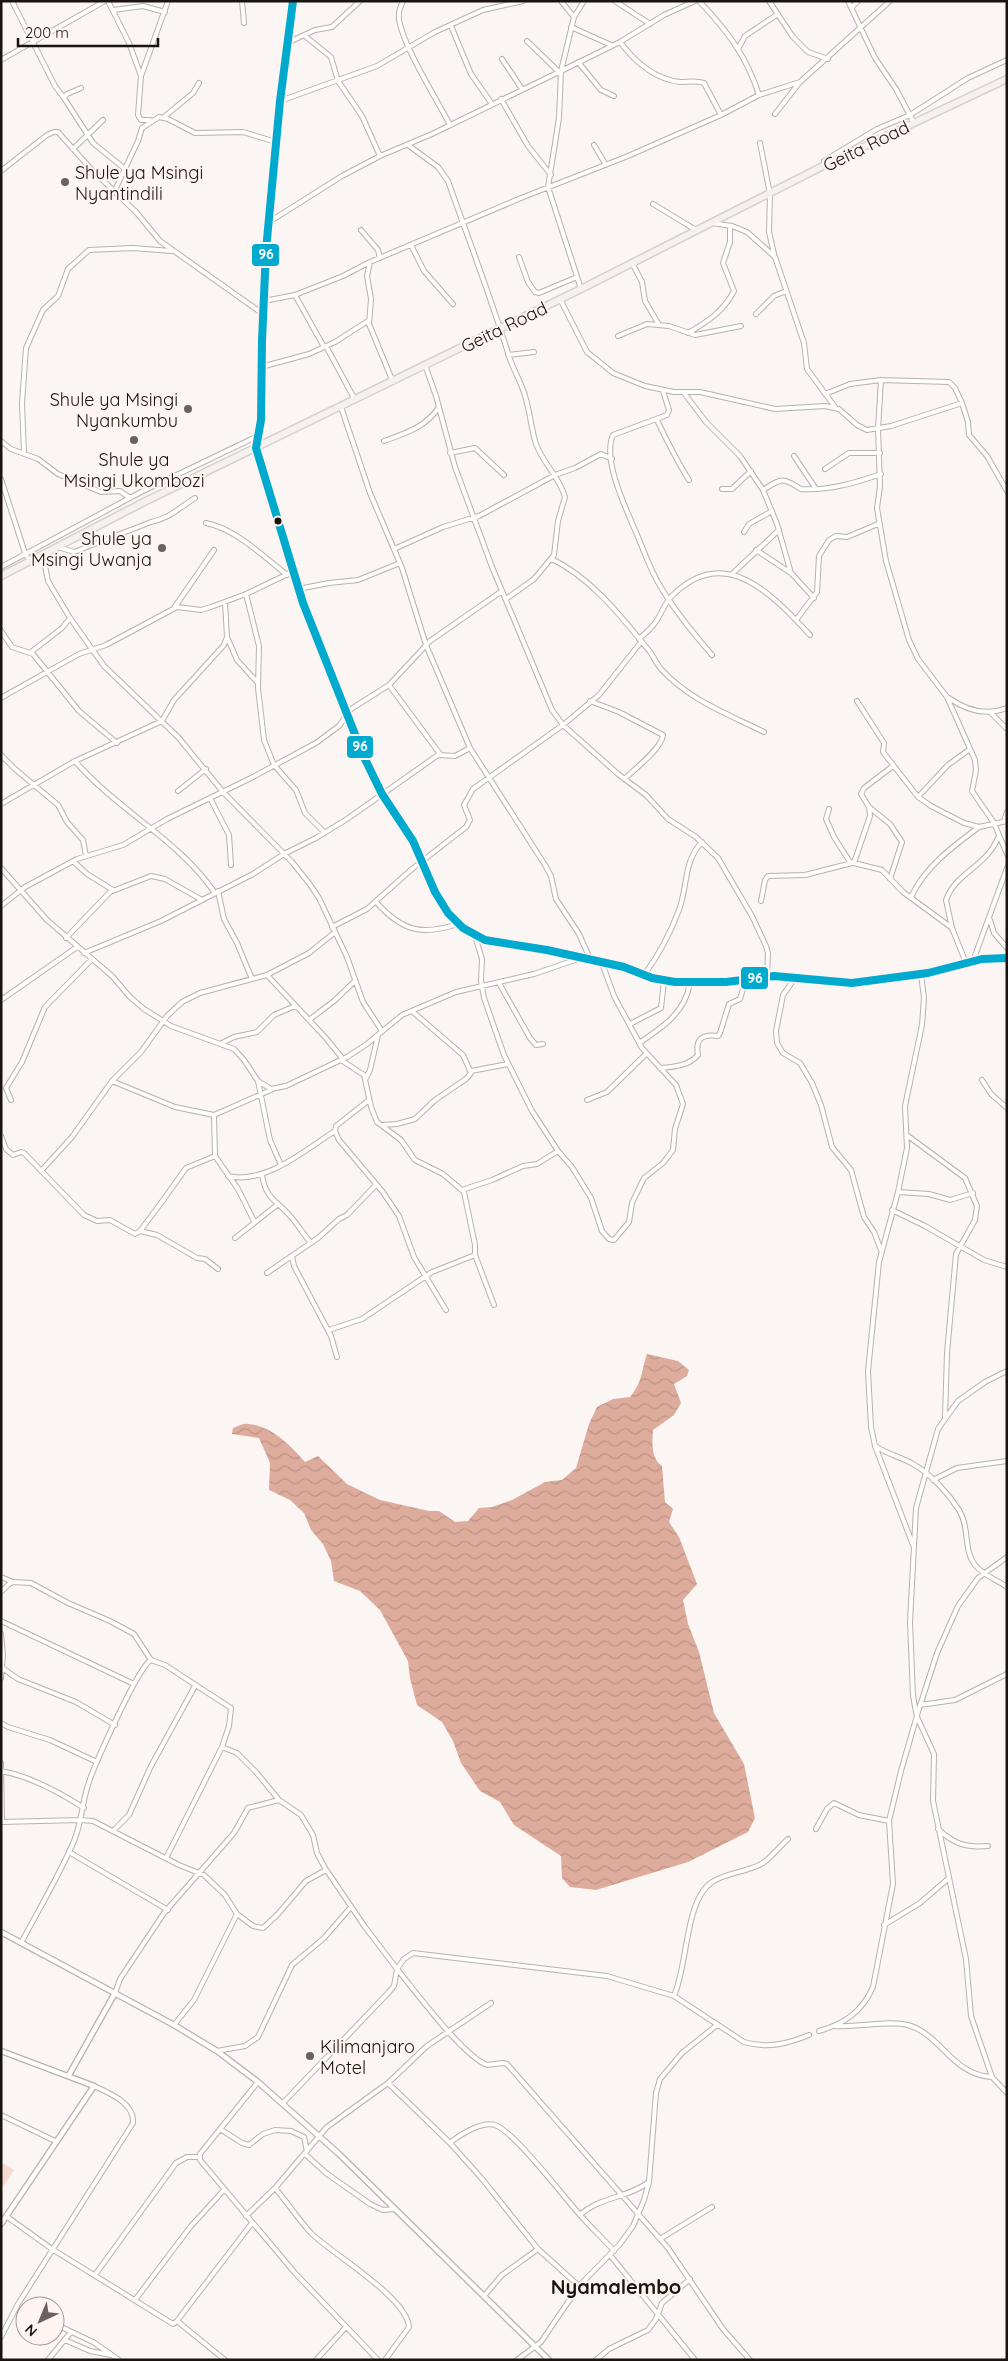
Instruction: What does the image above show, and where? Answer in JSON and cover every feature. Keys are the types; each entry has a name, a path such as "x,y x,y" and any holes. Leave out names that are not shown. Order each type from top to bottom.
{"highway":[{"name":"Geita Road","path":"1,576 43,556 146,501 394,382 825,166 1007,79"}],"main road":[{"path":"256,448 260,434 263,314 269,222 280,101 293,1"}],"street":[{"path":"12,1 55,86 87,134 99,149 125,169"},
{"path":"1,60 106,1 113,10 141,76"},
{"path":"168,1 141,76 138,115 141,120 164,118 193,92 199,83"},
{"path":"242,1 244,23"},
{"path":"287,43 306,36 315,30 332,28 360,1"},
{"path":"403,1 400,7 399,19 409,48 450,125"},
{"path":"280,101 377,66 436,32 495,4 523,1"},
{"path":"561,1 574,17"},
{"path":"581,289 548,187 559,118 560,72 574,17 584,1"},
{"path":"615,1 650,24"},
{"path":"269,222 342,176 380,156 408,145 560,72 620,42 664,14 695,1"},
{"path":"699,1 725,29 749,65 759,96"},
{"path":"769,1 793,37 808,52 828,59"},
{"path":"848,1 875,58 914,123"},
{"path":"852,7 858,1"},
{"path":"775,114 800,82 828,59 890,1"},
{"path":"113,10 143,6 165,12"},
{"path":"738,49 745,36 778,14"},
{"path":"451,26 471,74 492,104"},
{"path":"571,27 611,45"},
{"path":"306,36 331,57 338,80 362,116 380,156"},
{"path":"527,41 560,72"},
{"path":"620,42 633,59 651,73 680,82 704,83 721,115"},
{"path":"502,59 522,89"},
{"path":"825,166 824,161 876,129 910,114 968,78 1007,60"},
{"path":"578,62 600,90 614,96"},
{"path":"264,301 295,294 343,276 370,262 462,223 606,165 721,115 759,96 800,82"},
{"path":"64,98 66,95 82,88"},
{"path":"502,99 528,146 551,175"},
{"path":"164,118 195,133 243,132 276,142"},
{"path":"73,148 103,120"},
{"path":"115,190 138,141 140,130 152,120"},
{"path":"1,171 54,132 60,134 92,170 115,190 160,242 263,314"},
{"path":"760,143 770,194 769,226 774,254 804,343 807,369 835,408 864,429 878,429 932,415 962,403"},
{"path":"594,144 606,165"},
{"path":"408,145 444,174 501,328 508,355 525,394 540,454 548,468 555,475 565,496 558,521 556,549 552,560 534,579 506,599"},
{"path":"652,204 696,230"},
{"path":"710,223 730,226 747,232 774,254"},
{"path":"688,334 713,318 722,309 734,291 723,263 730,242 730,226"},
{"path":"361,230 378,250 380,258"},
{"path":"411,245 424,271 453,304"},
{"path":"24,453 22,403 26,348 43,310 58,296 68,269 89,250 133,248 172,251"},
{"path":"519,257 528,282 535,292 539,293 577,277"},
{"path":"370,262 367,276 371,300 368,321 373,338 394,382"},
{"path":"632,263 642,282 645,301 658,324"},
{"path":"756,314 774,296 786,291"},
{"path":"295,294 355,400"},
{"path":"560,299 583,346 596,361 623,378 663,391 700,392 775,409 816,405 835,408"},
{"path":"261,367 309,354 325,347 368,321"},
{"path":"618,336 647,324 658,324 688,334 702,335 741,326"},
{"path":"508,355 534,352"},
{"path":"426,365 439,407 450,454 502,591 547,701 564,725 624,779 646,795 668,819 702,842 723,865 752,916 767,949 767,976"},
{"path":"825,394 850,384 882,380 948,382 955,388 962,403 969,436 987,456 1007,491"},
{"path":"882,380 878,429 881,474 877,508 878,524 886,561 909,640 918,659 947,697 976,766 972,791 994,823 1007,854"},
{"path":"663,391 669,410 667,415 613,435 612,459 614,475 624,506 658,584 689,628 712,655"},
{"path":"684,393 706,422 728,443 751,471 763,490 779,530 791,573"},
{"path":"341,407 370,493 400,563 426,645 470,748 490,776 545,865 556,899 579,934 591,961"},
{"path":"384,441 417,428 431,418 439,407"},
{"path":"657,420 676,460 689,480"},
{"path":"1,567 130,498 260,434"},
{"path":"1,441 5,446 24,453 64,477 101,492 120,491 130,498"},
{"path":"256,448 298,589 364,757 382,794 410,835 441,903 458,924 475,936 491,942 547,950 578,959 624,967 664,981 690,983 767,976 846,983 921,974 973,961 1007,958"},
{"path":"450,454 475,448 485,455 504,476"},
{"path":"825,469 849,453 880,453"},
{"path":"394,549 443,527 474,518 555,475 575,468 602,454 612,459"},
{"path":"794,456 816,489"},
{"path":"722,489 732,489 751,471"},
{"path":"763,490 786,479 802,489 824,490 881,474"},
{"path":"1,479 25,553 30,562"},
{"path":"1,498 6,495"},
{"path":"58,547 74,552 87,548 151,522 162,521 174,515 195,498"},
{"path":"744,532 749,524 772,511"},
{"path":"206,523 222,528 287,575"},
{"path":"796,620 814,598 819,584 820,556 830,540 836,536 847,537 878,524"},
{"path":"732,574 779,530"},
{"path":"173,609 214,550"},
{"path":"756,550 791,573 814,598"},
{"path":"43,556 48,581 70,618 112,674 162,721 206,769 223,792 284,854 309,883 347,957 363,1002 382,1031"},
{"path":"552,560 568,568 602,598 640,640 660,668 693,695 710,707 764,732"},
{"path":"298,589 358,580 400,563"},
{"path":"1,698 79,654 106,645 173,609 181,606 205,609 246,594 294,571"},
{"path":"332,927 362,913 423,860 468,825 470,820 464,808 466,798 479,783 564,725 606,688 640,640 656,622 669,599 703,575 717,573 732,574 744,579 772,597 810,635"},
{"path":"1,906 21,890 74,861 123,845 329,734 355,706 389,685 426,645 502,591"},
{"path":"246,594 251,605 259,646 257,682 259,716 264,740 274,765 295,788 305,813 325,833"},
{"path":"225,602 227,637 237,660 257,682"},
{"path":"32,652 62,628 70,618"},
{"path":"1,631 12,647 32,652 79,711 117,743"},
{"path":"1,804 75,761 162,721 178,695 223,647 227,637"},
{"path":"389,685 440,754"},
{"path":"947,697 972,710 990,713 1007,708"},
{"path":"858,701 885,744 883,752 918,797 956,819 979,828"},
{"path":"590,702 619,712 663,735 661,741 647,758 624,779"},
{"path":"990,713 1007,729"},
{"path":"84,954 160,921 253,874 284,854 325,833 440,754 455,756 470,748"},
{"path":"918,797 948,765 970,749"},
{"path":"1,755 58,805 67,822 83,840 86,856"},
{"path":"75,761 184,857 217,892 224,919 237,943 252,979"},
{"path":"890,879 902,842 890,824 869,807 861,796 862,791 894,766"},
{"path":"178,791 206,769"},
{"path":"210,798 229,835 232,865"},
{"path":"853,863 869,820 869,807"},
{"path":"830,808 826,819 834,836 853,863"},
{"path":"911,898 917,884 936,862 979,828 1006,821 1007,812"},
{"path":"966,963 952,928 946,906 948,893 958,880 985,860 999,838"},
{"path":"644,975 659,954 670,932 680,909 686,868 702,842"},
{"path":"74,861 87,874 113,890"},
{"path":"761,901 765,880 768,876 805,875 853,863 878,868 911,898 952,928"},
{"path":"1,868 47,920 77,948 112,976 130,998 163,1022 222,1043 240,1054 258,1081 264,1086 273,1089"},
{"path":"973,961 1007,868"},
{"path":"66,938 113,890 156,876 178,885 202,900"},
{"path":"376,902 392,919 411,929 431,930 458,924"},
{"path":"989,917 994,933 1007,948"},
{"path":"41,1171 72,1137 112,1081 141,1052 163,1022 188,998 267,975 309,952 334,933"},
{"path":"475,936 482,959 482,986 496,1033 508,1064 532,1111 558,1150 568,1161 590,1198 602,1231 609,1239 615,1239 629,1222 632,1203 644,1178 667,1159 674,1147 675,1129 683,1104 676,1085 646,1054 639,1043 611,989 602,963"},
{"path":"1,1000 77,948"},
{"path":"112,1081 175,1107 214,1115 273,1089 286,1086 342,1059 362,1048 399,1017 456,992 555,968 578,959"},
{"path":"10,1100 6,1088 22,1062 45,1007 92,960"},
{"path":"914,1545 875,1446 871,1427 868,1371 874,1295 881,1251 898,1192 908,1136 905,1106 922,1025 924,998 921,974"},
{"path":"267,975 342,1059 359,1070 366,1078 369,1100 377,1121 401,1140 415,1160 443,1174 462,1190 467,1200 474,1255 494,1305"},
{"path":"794,978 783,995 776,1031 777,1042 782,1053 800,1063 812,1083 821,1104 832,1147 852,1170 864,1216 874,1232 881,1251"},
{"path":"660,1068 678,1066 691,1061 698,1055 696,1044 699,1040 705,1035 718,1036 720,1034 729,1004 740,999 746,979"},
{"path":"309,1020 334,1001 355,981"},
{"path":"630,1024 661,1008 664,981"},
{"path":"499,983 530,1038 536,1044 543,1044"},
{"path":"639,1043 676,1015 686,1000 690,983"},
{"path":"222,1043 234,1037 257,1032 274,1015 295,1006"},
{"path":"413,1012 463,1055 471,1072"},
{"path":"366,1078 370,1070 378,1035"},
{"path":"588,1100 607,1092 646,1054"},
{"path":"382,1125 397,1124 415,1119 435,1100 466,1079 471,1072 508,1064"},
{"path":"982,1080 991,1094 1007,1108"},
{"path":"258,1081 270,1140 281,1165"},
{"path":"228,1176 241,1179 262,1175 281,1165 335,1132 338,1125 369,1100"},
{"path":"214,1115 215,1156 254,1221"},
{"path":"335,1132 354,1161 376,1185 399,1216 414,1257 446,1310"},
{"path":"1,1136 6,1149 11,1154 22,1152 77,1209 90,1219 103,1222 110,1220 135,1234 140,1231 186,1168 215,1156"},
{"path":"908,1136 943,1163 964,1176 977,1206 976,1217 956,1254 947,1353 945,1417"},
{"path":"462,1190 490,1181 518,1168 537,1164 558,1150"},
{"path":"262,1175 266,1191 277,1205 292,1217 311,1243"},
{"path":"266,1273 311,1243 339,1219 347,1215 376,1185"},
{"path":"898,1192 929,1194 950,1200 973,1194"},
{"path":"236,1238 254,1221 277,1205"},
{"path":"892,1210 961,1245 984,1260 1007,1267"},
{"path":"140,1231 157,1235 195,1257 206,1259 218,1269"},
{"path":"328,1330 362,1319 425,1276 474,1255"},
{"path":"292,1256 294,1266 334,1343 336,1357"},
{"path":"1007,1371 966,1395 953,1406 936,1434 916,1508 911,1632 912,1684 917,1717 934,1754 933,1788 938,1829 967,1965 971,2016 992,2077 1007,2092"},
{"path":"875,1446 890,1455 916,1465 934,1480 954,1502 962,1515 972,1561 984,1573 1007,1587"},
{"path":"934,1480 957,1468 1007,1461"},
{"path":"819,2031 851,2017 868,1998 872,1988 893,1884 889,1820 900,1771 920,1705 946,1631 969,1588 984,1573 1007,1557"},
{"path":"1,1577 14,1582"},
{"path":"1,1592 9,1584 24,1581 37,1585 68,1603 132,1632 150,1660 165,1665 231,1708 229,1726 222,1747 166,1858"},
{"path":"1,1621 134,1684"},
{"path":"1,1634 1,1678"},
{"path":"21,1943 69,1852 84,1808 88,1782 134,1684 150,1660"},
{"path":"2,1667 18,1679 76,1702 115,1725"},
{"path":"920,1705 955,1700 1007,1674"},
{"path":"114,1830 130,1813 151,1766 195,1686"},
{"path":"1,1723 50,1740 97,1762"},
{"path":"222,1747 230,1749 241,1756 279,1800 302,1817 313,1835 317,1853 326,1870 351,1907 397,1969 448,2031 482,2063 489,2065 502,2063 510,2067 660,2239 690,2279 723,2329 750,2360"},
{"path":"1,1763 2,1822 93,1821 198,1873 219,1887 232,1903 237,1914 253,1926 262,1928 278,1914 306,1882 326,1870"},
{"path":"2,1771 54,1790 84,1808"},
{"path":"69,2075 115,1993 120,1979 168,1910 234,1832 248,1808 279,1800"},
{"path":"816,1828 827,1810 834,1803 859,1815 889,1820"},
{"path":"938,1829 953,1842 961,1845 988,1846"},
{"path":"674,1996 683,1970 692,1915 699,1897 712,1882 732,1872 763,1863 788,1839"},
{"path":"69,1852 168,1910"},
{"path":"884,1925 920,1903 949,1878"},
{"path":"217,2051 245,2046 258,2037 292,1965 324,1938 351,1907"},
{"path":"174,2025 194,2000 237,1914"},
{"path":"1,1932 174,2025 217,2051 258,2082 320,2135 549,2360"},
{"path":"283,2103 389,1992 394,1986 397,1969 404,1959 413,1953 586,1972 660,1991 674,1996 744,2042 764,2046 782,2044 809,2035"},
{"path":"246,2216 275,2188 320,2135 337,2119 388,2083 427,2046 491,2003"},
{"path":"834,2026 855,2027 898,2024 909,2026 926,2035 968,2071 977,2076 992,2077"},
{"path":"517,2360 544,2338 579,2286 626,2237 638,2215 649,2182 656,2093 660,2079 682,2053 717,2025"},
{"path":"1,2051 94,2086 126,2105 133,2115 133,2123 23,2296"},
{"path":"199,2157 258,2082"},
{"path":"388,2083 450,2143 487,2184 538,2250 579,2286"},
{"path":"1,2224 55,2141 94,2086"},
{"path":"1,2115 55,2141"},
{"path":"450,2143 465,2131 492,2125 497,2126 537,2164 580,2215 614,2250"},
{"path":"220,2129 242,2143 249,2144 269,2131 291,2131 304,2137 306,2153 326,2173 370,2204 383,2210 394,2209"},
{"path":"95,2275 176,2163 187,2157 199,2157"},
{"path":"199,2157 224,2190 295,2274 378,2360"},
{"path":"580,2215 592,2206 636,2190 649,2182"},
{"path":"275,2188 311,2232 403,2310 409,2327 385,2360"},
{"path":"135,2300 191,2226 224,2190"},
{"path":"660,2239 712,2207"},
{"path":"6,2216 52,2249 172,2324 177,2321 252,2223"},
{"path":"484,2296 502,2275 538,2250"},
{"path":"610,2255 695,2360"},
{"path":"596,2360 609,2350 648,2330 666,2298 690,2279"},
{"path":"1,2337 15,2310"},
{"path":"177,2321 225,2360"},
{"path":"316,2360 346,2327"},
{"path":"65,2329 93,2342 119,2360"},
{"path":"72,2332 65,2340 90,2350 113,2355"},
{"path":"48,2360 60,2346"}],"shaded area":[{"path":"1,2162 14,2170 1,2190"}],"water":[{"path":"647,1354 678,1361 689,1370 687,1376 674,1384 681,1403 674,1415 653,1430 653,1450 658,1463 662,1466 665,1502 673,1509 669,1522 679,1537 697,1584 683,1600 688,1624 699,1652 714,1713 744,1764 755,1818 748,1832 688,1862 596,1890 570,1887 562,1878 561,1856 514,1825 500,1802 480,1791 461,1763 453,1741 442,1722 417,1705 408,1661 380,1610 360,1591 334,1581 331,1561 323,1544 311,1530 304,1513 290,1500 269,1490 270,1463 259,1438 232,1434 233,1428 244,1424 265,1428 280,1437 305,1462 318,1456 347,1484 380,1500 429,1511 439,1511 455,1522 468,1521 479,1508 492,1507 512,1500 545,1482 562,1480 576,1468 589,1424 597,1407 613,1399 630,1397 640,1381"}],"transit line":[{"name":"96","path":"293,1 280,101 266,250 261,420 256,448 303,603 364,757 382,794 413,841 435,892 448,913 463,928 485,940 547,950 624,967 652,978 675,982 726,982 774,976 852,983 928,973 982,959 1007,958"}],"place":[{"name":"Shule ya Msingi Nyantindili","path":"65,182"},
{"name":"Shule ya Msingi Nyankumbu","path":"188,409"},
{"name":"Shule ya Msingi Ukombozi","path":"134,440"},
{"name":"Shule ya Msingi Uwanja","path":"162,548"},
{"name":"Kilimanjaro Motel","path":"310,2056"}],"district":[{"name":"Nyamalembo","path":"616,2286"}]}
